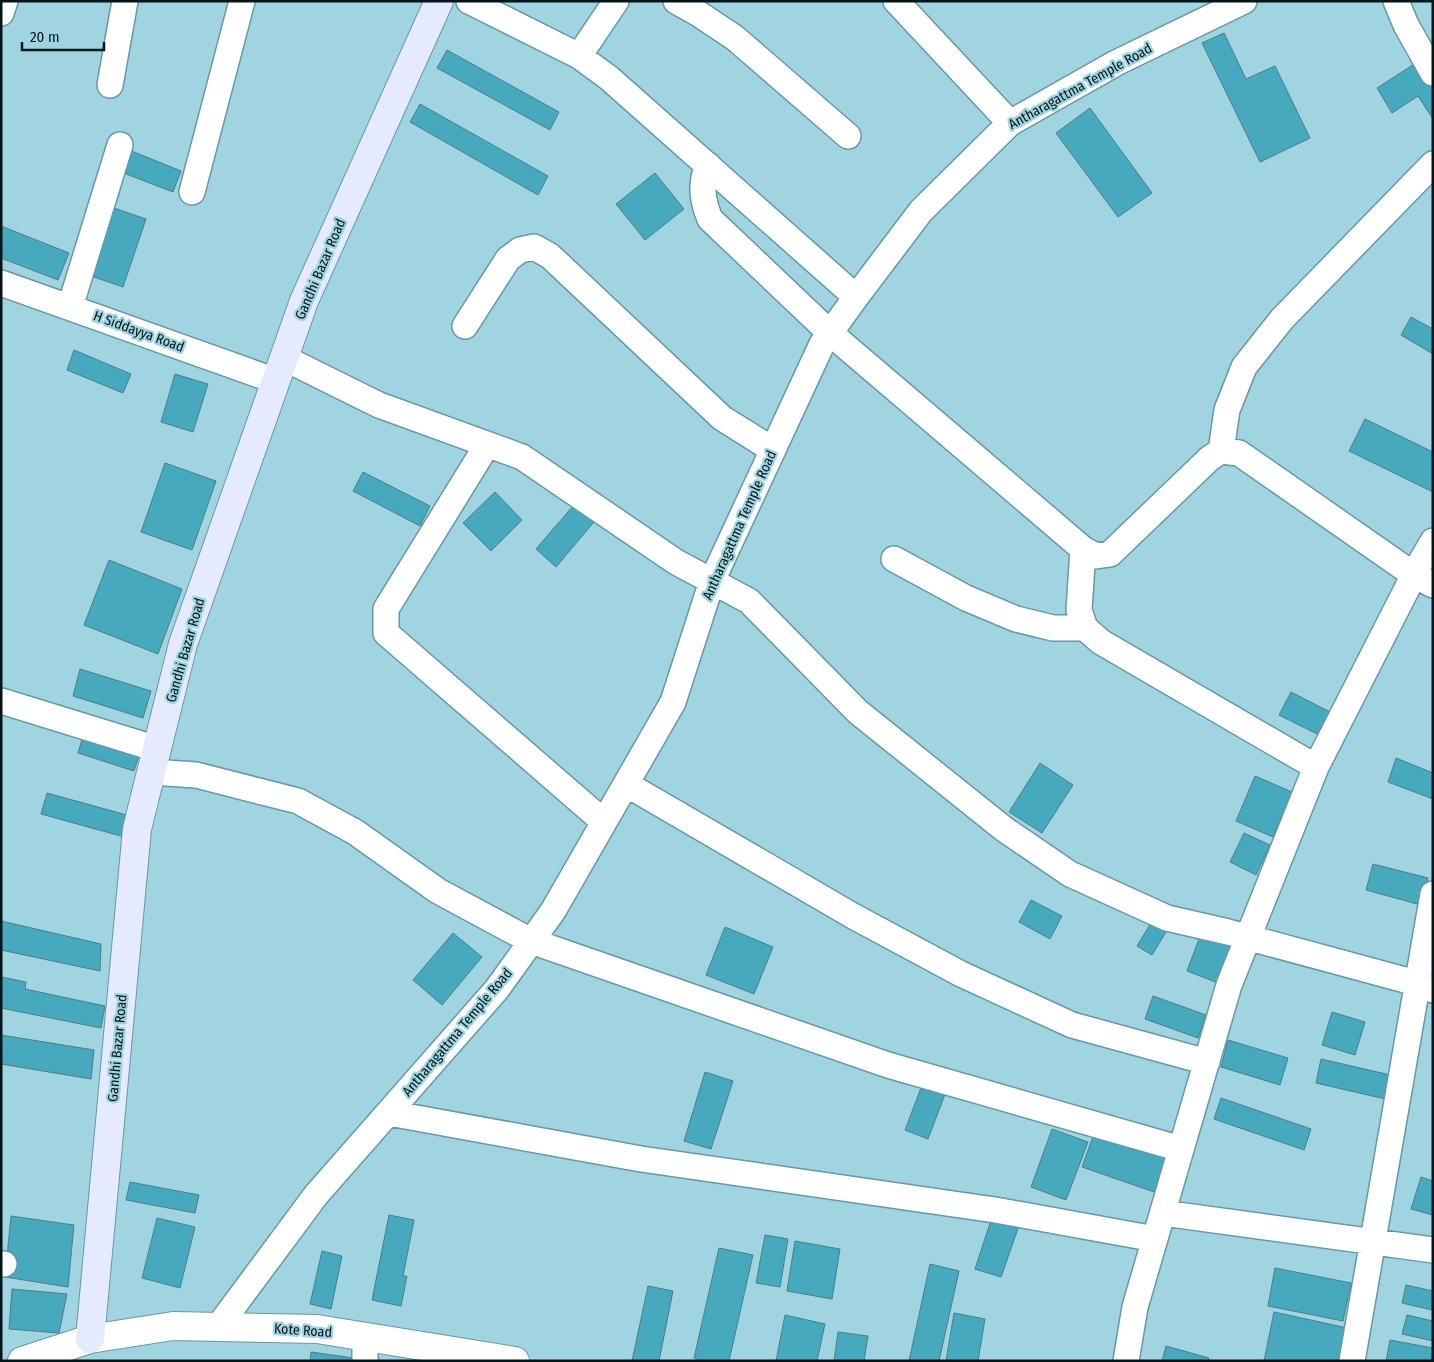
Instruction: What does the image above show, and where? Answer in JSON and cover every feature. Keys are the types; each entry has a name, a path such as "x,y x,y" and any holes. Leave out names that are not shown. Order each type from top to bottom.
{"main road":[{"name":"Gandhi Bazar Road","path":"90,1339 137,829 183,644 304,301 439,1"}],"street":[{"path":"1,13 5,1"},
{"path":"110,85 124,1"},
{"path":"192,192 242,1"},
{"path":"469,1 580,56 609,78 856,297"},
{"path":"580,56 616,1"},
{"path":"676,1 735,38 848,136"},
{"path":"896,1 1010,123"},
{"name":"Antharagattma Temple Road","path":"218,1327 316,1195 497,989 552,911 673,702 712,581 822,344 921,211 1010,123 1116,63 1244,1"},
{"path":"1396,1 1406,25 1433,73"},
{"path":"70,307 120,145"},
{"path":"1221,451 1227,410 1244,367 1282,319 1433,164"},
{"path":"708,165 703,176 702,191 704,205 710,219 830,333 1083,549 1096,556 1110,554 1210,458 1221,451 1240,453 1423,580"},
{"path":"465,326 508,259 520,250 534,247 550,256 722,418 772,450"},
{"name":"H Siddayya Road","path":"1,283 70,307 280,370 522,457 676,562 750,601 858,712 1004,829 1070,874 1167,918 1248,938 1425,987"},
{"path":"487,445 386,609 386,633 604,822"},
{"path":"1126,1361 1135,1307 1229,985 1316,767 1423,580 1433,542"},
{"path":"1083,549 1079,610 1085,628 1101,642 1316,767"},
{"path":"894,559 966,598 1016,619 1053,628 1085,628"},
{"path":"1,701 196,775 298,801 355,832 438,891 531,941 888,1065 1181,1149"},
{"path":"626,784 853,916 961,974 1072,1025 1207,1062"},
{"path":"1352,1361 1373,1242 1425,987 1433,894"},
{"path":"389,1112 641,1159 995,1210 1155,1239"},
{"path":"1163,1213 1433,1250"},
{"name":"Kote Road","path":"26,1360 90,1339 172,1326 317,1329 365,1349 515,1361"}],"building":[{"path":"1224,33 1246,79 1275,66 1310,138 1260,162 1202,43"},
{"path":"447,50 559,112 550,130 437,68"},
{"path":"1419,61 1433,81 1433,119 1418,96 1392,113 1377,88"},
{"path":"420,104 548,176 538,195 410,122"},
{"path":"1090,108 1152,193 1118,217 1056,133"},
{"path":"129,150 181,171 173,192 121,172"},
{"path":"655,173 684,209 645,240 616,204"},
{"path":"114,208 146,219 123,287 91,276"},
{"path":"1,226 69,253 58,280 1,258"},
{"path":"1411,317 1433,329 1433,354 1401,335"},
{"path":"74,350 131,374 123,393 67,370"},
{"path":"175,374 208,384 193,432 161,422"},
{"path":"1365,419 1433,452 1433,492 1349,451"},
{"path":"165,463 216,481 192,550 141,532"},
{"path":"363,472 430,506 420,526 353,491"},
{"path":"495,492 522,520 491,551 463,523"},
{"path":"579,499 599,516 556,567 536,549"},
{"path":"109,560 182,589 158,654 84,625"},
{"path":"80,669 151,691 143,718 73,696"},
{"path":"1291,692 1330,712 1319,735 1279,715"},
{"path":"85,729 142,746 134,771 78,753"},
{"path":"1396,758 1433,773 1433,799 1388,782"},
{"path":"1040,763 1073,785 1042,833 1009,812"},
{"path":"1255,776 1292,792 1273,837 1236,821"},
{"path":"47,793 134,817 128,838 41,814"},
{"path":"1244,833 1270,845 1256,875 1230,862"},
{"path":"1373,864 1428,878 1421,905 1366,890"},
{"path":"1031,900 1062,916 1050,939 1019,922"},
{"path":"1154,918 1169,927 1152,955 1137,946"},
{"path":"1,921 101,944 100,971 1,950"},
{"path":"725,927 773,947 754,994 706,975"},
{"path":"1202,931 1233,944 1218,983 1187,971"},
{"path":"453,933 482,957 442,1005 413,980"},
{"path":"1,977 26,982 25,989 105,1006 101,1028 1,1008"},
{"path":"1153,996 1206,1015 1198,1038 1145,1019"},
{"path":"1332,1012 1365,1022 1355,1055 1322,1045"},
{"path":"1,1035 94,1050 91,1079 1,1064"},
{"path":"1228,1040 1288,1058 1280,1085 1221,1067"},
{"path":"1321,1059 1399,1077 1394,1101 1316,1083"},
{"path":"705,1072 733,1081 711,1149 684,1141"},
{"path":"924,1080 947,1089 928,1139 905,1130"},
{"path":"1221,1098 1311,1129 1304,1150 1214,1119"},
{"path":"1052,1129 1088,1142 1066,1200 1031,1187"},
{"path":"1095,1131 1172,1158 1160,1194 1082,1167"},
{"path":"1421,1177 1433,1181 1433,1215 1411,1209"},
{"path":"130,1182 199,1195 195,1213 126,1200"},
{"path":"994,1211 1021,1220 1001,1277 975,1269"},
{"path":"389,1215 414,1220 403,1276 407,1276 401,1306 372,1300"},
{"path":"11,1216 74,1225 68,1287 5,1277"},
{"path":"157,1218 195,1227 180,1288 142,1278"},
{"path":"765,1235 788,1239 780,1287 756,1283"},
{"path":"795,1241 840,1249 832,1299 787,1291"},
{"path":"719,1248 753,1255 729,1361 704,1361 694,1358"},
{"path":"322,1251 342,1256 331,1309 310,1304"},
{"path":"930,1264 959,1271 939,1361 909,1361"},
{"path":"1275,1268 1351,1283 1343,1321 1268,1306"},
{"path":"1406,1285 1433,1291 1432,1310 1402,1303"},
{"path":"648,1286 673,1291 659,1361 632,1361"},
{"path":"12,1289 67,1294 59,1333 9,1329"},
{"path":"1274,1312 1352,1329 1346,1361 1264,1361"},
{"path":"954,1313 985,1319 978,1361 946,1361"},
{"path":"785,1315 825,1324 817,1361 776,1361"},
{"path":"1407,1315 1433,1321 1433,1341 1402,1334"},
{"path":"838,1332 868,1336 864,1361 834,1361"},
{"path":"1390,1340 1433,1348 1431,1361 1386,1361"},
{"path":"1166,1346 1209,1358 1208,1361 1162,1361"},
{"path":"311,1352 354,1358 354,1361 310,1361"}]}
